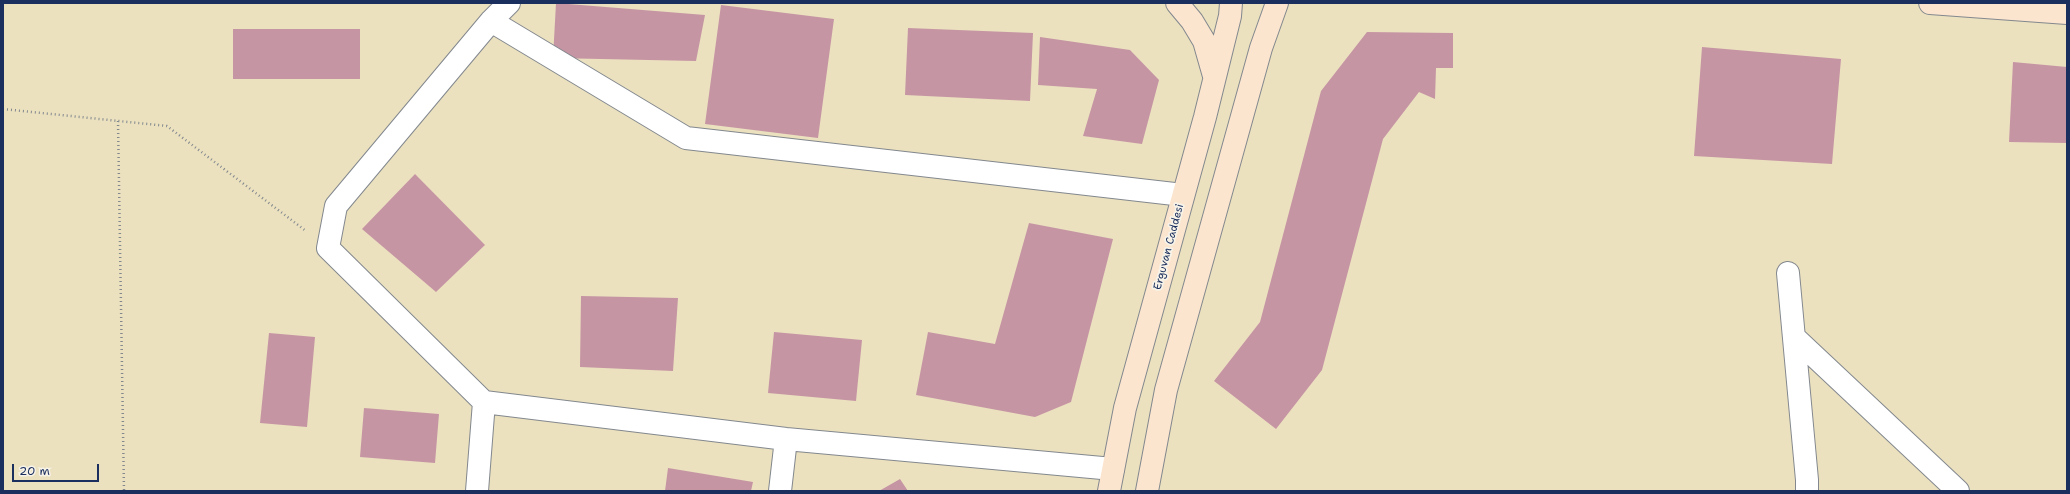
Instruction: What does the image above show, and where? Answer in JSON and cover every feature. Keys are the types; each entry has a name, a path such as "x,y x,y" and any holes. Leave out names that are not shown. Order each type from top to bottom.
{"street":[{"path":"509,3 490,20 336,206 328,248 484,402 786,439 1113,469"},
{"path":"1177,3 1192,21 1204,41 1214,78"},
{"name":"Erguvan Caddesi","path":"1109,491 1124,408 1214,78 1230,16 1231,3"},
{"path":"1147,491 1166,390 1261,48 1277,3"},
{"path":"1930,3 2067,13"},
{"path":"490,20 686,138 1183,195"},
{"path":"1788,273 1807,480 1806,491"},
{"path":"1794,336 1958,491"},
{"path":"477,491 484,402"},
{"path":"780,491 786,439"}],"path":[{"path":"3,109 166,126 328,248"},
{"path":"118,121 124,491"}],"building":[{"path":"556,3 705,15 696,61 553,58"},
{"path":"721,5 834,19 818,138 705,124"},
{"path":"908,28 1033,33 1030,101 905,95"},
{"path":"233,29 360,29 360,79 233,79"},
{"path":"1367,32 1453,33 1453,68 1436,68 1435,99 1419,92 1383,139 1322,370 1276,429 1214,381 1260,322 1321,91"},
{"path":"1040,37 1130,50 1159,80 1142,144 1083,136 1097,89 1038,85"},
{"path":"1702,47 1841,59 1832,164 1694,156"},
{"path":"2013,62 2067,67 2067,143 2009,142"},
{"path":"415,174 485,245 436,292 362,229"},
{"path":"1029,223 1113,239 1071,402 1035,417 916,395 928,332 995,344"},
{"path":"581,296 678,298 673,371 580,367"},
{"path":"774,332 862,340 856,401 768,393"},
{"path":"269,333 315,337 307,427 260,423"},
{"path":"364,408 439,414 435,463 360,457"},
{"path":"668,468 753,482 751,491 665,491"},
{"path":"900,479 908,491 879,491"}]}
